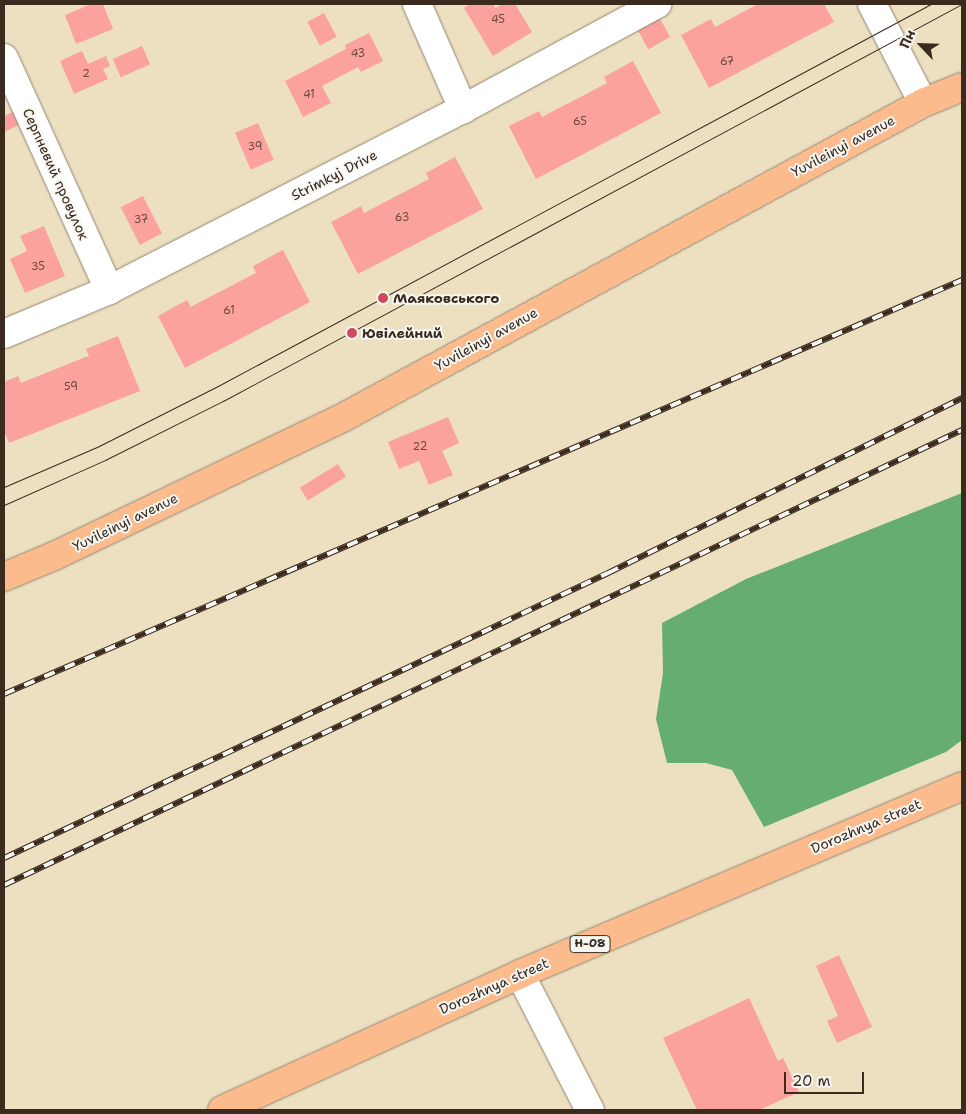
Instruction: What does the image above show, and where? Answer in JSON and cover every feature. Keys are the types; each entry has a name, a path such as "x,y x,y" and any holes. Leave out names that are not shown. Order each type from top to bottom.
{"main road":[{"name":"Yuvileinyi avenue","path":"4,577 54,556 344,417 922,103 962,88"},
{"name":"Dorozhnya street","path":"222,1110 520,974 962,786"}],"street":[{"path":"417,4 464,109"},
{"name":"Strimkyj Drive","path":"4,334 109,290 464,109 657,4"},
{"path":"872,4 922,103"},
{"name":"Серпневий провулок","path":"4,58 109,290"},
{"path":"520,974 590,1110"}],"green space":[{"path":"962,493 962,740 946,752 764,827 732,770 706,763 667,763 656,719 663,673 662,623 746,579"}],"building":[{"path":"91,4 103,4 113,29 76,44 65,15"},
{"path":"470,4 493,4 495,8 503,4 515,4 532,32 493,56 464,8"},
{"path":"758,4 824,4 834,22 709,88 681,35 711,19 715,27"},
{"path":"324,13 337,37 320,46 307,22"},
{"path":"659,17 670,37 648,49 637,29"},
{"path":"369,33 383,61 361,72 358,67 322,86 331,103 303,117 285,81 346,49 345,45"},
{"path":"142,46 150,64 121,77 113,59"},
{"path":"82,51 88,64 106,56 110,66 103,69 108,79 74,94 60,61"},
{"path":"633,61 661,113 536,179 509,126 539,111 542,117 607,83 604,77"},
{"path":"13,112 19,125 4,132 4,116"},
{"path":"258,123 274,160 251,170 235,133"},
{"path":"455,157 483,209 358,274 331,222 361,206 364,213 429,179 426,173"},
{"path":"143,196 162,233 140,245 121,207"},
{"path":"44,226 65,276 25,293 10,259 27,251 20,236"},
{"path":"283,250 310,302 185,368 158,316 187,300 191,307 256,273 253,266"},
{"path":"118,336 140,391 9,443 4,431 4,382 18,376 21,383 89,356 86,349"},
{"path":"448,417 459,443 442,451 453,475 429,485 419,461 399,469 388,442"},
{"path":"338,464 346,477 308,501 300,488"},
{"path":"839,955 872,1027 837,1043 827,1021 838,1016 816,966"},
{"path":"749,998 778,1061 783,1058 799,1092 759,1110 697,1110 663,1038"}],"tram line":[{"path":"4,487 99,446 216,387 931,4"},
{"path":"4,505 105,460 223,401 962,4"}],"railway":[{"path":"4,694 962,280"},
{"path":"4,858 608,573 962,398"},
{"path":"4,885 962,430"}],"place":[{"name":"Маяковського","path":"383,298"},
{"name":"Ювілейний","path":"352,333"}]}
